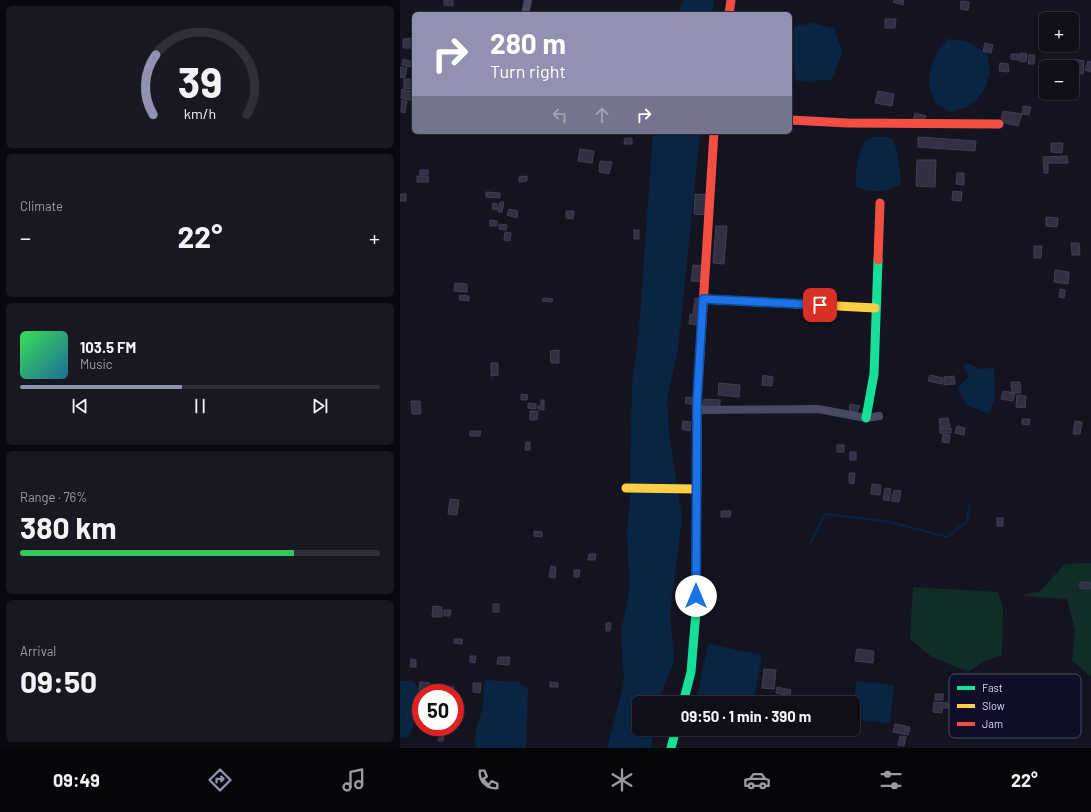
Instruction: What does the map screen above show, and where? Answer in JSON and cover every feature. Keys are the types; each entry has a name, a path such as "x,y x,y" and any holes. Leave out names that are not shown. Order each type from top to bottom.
{"street":[{"path":"525,12 528,0"},
{"path":"729,12 730,0"},
{"path":"792,120 848,123 999,124"},
{"path":"685,696 691,672 696,612 697,410 714,134"},
{"path":"866,418 874,374 875,308 880,203"},
{"path":"703,299 875,308"},
{"path":"697,410 818,409 866,418 880,416"},
{"path":"626,488 696,489"},
{"path":"671,748 674,736"}],"green space":[{"path":"1091,563 1091,677 1072,660 1075,630 1067,599 1020,596 1040,591 1065,564"},
{"path":"913,587 998,592 1003,609 1002,655 984,661 968,672 932,657 910,639"}],"water":[{"path":"684,0 714,0 712,12 678,12"},
{"path":"813,23 834,28 842,52 832,80 796,81 792,49 792,37 795,26"},
{"path":"948,39 966,41 977,48 986,51 990,71 985,88 977,99 967,107 949,112 935,103 930,86 930,72 932,64 935,57"},
{"path":"653,134 700,134 678,349 667,399 669,434 682,518 670,615 674,660 661,696 632,696 632,736 653,736 651,748 607,748 624,683 621,632 630,589 627,534 630,500 632,382 639,332"},
{"path":"874,137 893,139 898,156 901,184 879,191 856,187 857,169 864,141"},
{"path":"968,363 979,369 994,368 995,398 989,414 966,405 958,389 969,375 963,367"},
{"path":"708,644 762,655 754,696 697,696"},
{"path":"485,680 518,682 528,689 526,748 477,748 475,743 475,733 483,706"},
{"path":"400,681 412,681 415,684 412,684 412,728 408,738 400,737"},
{"path":"856,681 894,685 890,723 860,720 860,696 855,696"}],"building":[{"path":"444,0 453,0 453,6 444,5"},
{"path":"894,0 904,0 903,5 893,2"},
{"path":"961,1 969,2 968,10 960,9"},
{"path":"885,19 896,19 895,28 885,28"},
{"path":"412,38 412,48 403,48 403,39"},
{"path":"985,43 993,45 991,53 983,51"},
{"path":"1020,53 1027,54 1026,62 1019,61"},
{"path":"1011,54 1018,54 1018,60 1011,59"},
{"path":"1029,55 1035,55 1034,64 1028,64"},
{"path":"403,59 412,62 410,67 402,65"},
{"path":"1079,60 1084,61 1083,74 1079,73"},
{"path":"1088,61 1091,62 1091,72 1085,70"},
{"path":"1000,63 1008,64 1009,72 999,71"},
{"path":"400,67 407,68 405,78 400,77"},
{"path":"404,79 412,79 412,89 404,88"},
{"path":"402,89 412,92 412,101 401,98"},
{"path":"878,91 894,94 892,106 875,103"},
{"path":"402,100 407,101 405,113 401,112"},
{"path":"1023,106 1031,107 1029,115 1022,114"},
{"path":"1003,111 1022,114 1018,126 1001,122"},
{"path":"915,113 926,116 923,124 913,121"},
{"path":"918,137 976,141 975,151 918,147"},
{"path":"625,138 632,138 632,144 624,144"},
{"path":"1051,143 1063,143 1062,153 1051,152"},
{"path":"580,149 594,151 592,163 578,161"},
{"path":"1067,156 1068,163 1048,163 1048,173 1044,173 1043,157"},
{"path":"917,160 936,160 935,187 916,186"},
{"path":"600,161 612,162 609,174 599,172"},
{"path":"420,170 428,170 428,175 420,175"},
{"path":"957,173 964,173 964,185 956,184"},
{"path":"417,176 429,177 428,182 417,182"},
{"path":"527,176 527,181 519,182 519,177"},
{"path":"953,191 962,192 961,201 952,200"},
{"path":"486,192 500,193 500,198 486,197"},
{"path":"400,194 406,194 406,201 400,201"},
{"path":"695,194 709,195 708,215 694,214"},
{"path":"500,202 504,202 502,212 498,212"},
{"path":"493,203 498,204 497,210 492,209"},
{"path":"509,209 518,211 517,218 507,215"},
{"path":"566,211 574,211 573,219 566,218"},
{"path":"1046,217 1058,218 1057,227 1046,226"},
{"path":"490,220 497,221 497,226 490,226"},
{"path":"499,224 507,225 506,230 499,229"},
{"path":"716,226 727,226 724,264 713,263"},
{"path":"634,230 639,230 639,239 634,239"},
{"path":"505,232 511,233 510,241 504,240"},
{"path":"1071,243 1079,243 1080,255 1072,255"},
{"path":"1034,246 1042,246 1041,258 1034,258"},
{"path":"693,265 705,266 703,282 691,281"},
{"path":"1055,270 1069,272 1068,284 1054,282"},
{"path":"455,283 467,284 467,292 454,291"},
{"path":"1060,289 1065,290 1064,298 1059,297"},
{"path":"460,295 469,296 469,301 459,300"},
{"path":"543,298 553,299 552,302 542,301"},
{"path":"695,298 703,299 701,314 693,313"},
{"path":"690,314 702,316 701,325 689,324"},
{"path":"559,350 559,363 551,363 550,351"},
{"path":"491,363 498,363 498,375 491,376"},
{"path":"763,375 773,377 772,386 762,385"},
{"path":"930,375 943,378 942,384 928,381"},
{"path":"954,376 955,384 944,385 944,377"},
{"path":"1011,382 1020,382 1021,393 1012,393"},
{"path":"719,383 740,385 739,397 718,395"},
{"path":"1003,391 1015,393 1013,401 1001,399"},
{"path":"521,394 528,395 527,400 521,400"},
{"path":"1017,395 1026,396 1025,408 1016,407"},
{"path":"686,397 696,399 695,405 685,403"},
{"path":"704,399 720,400 720,411 702,409"},
{"path":"541,400 544,400 544,410 538,409 538,406 541,406"},
{"path":"411,401 420,401 421,414 412,414"},
{"path":"528,403 536,404 536,409 528,408"},
{"path":"850,404 860,406 856,414 849,413"},
{"path":"530,411 538,411 537,420 530,420"},
{"path":"948,418 950,426 940,428 939,419"},
{"path":"1022,419 1030,419 1029,425 1022,424"},
{"path":"683,421 691,422 690,431 682,429"},
{"path":"1075,421 1082,422 1080,434 1073,434"},
{"path":"957,426 965,428 964,435 955,433"},
{"path":"940,428 951,428 951,433 940,433"},
{"path":"470,431 481,431 480,436 470,436"},
{"path":"943,434 950,435 949,443 942,442"},
{"path":"526,442 530,442 530,450 525,450"},
{"path":"837,445 844,445 844,452 837,452"},
{"path":"850,452 856,452 856,460 850,460"},
{"path":"849,473 855,473 854,484 849,483"},
{"path":"872,484 881,485 880,495 871,494"},
{"path":"885,488 891,489 889,501 883,500"},
{"path":"894,490 901,491 899,502 891,501"},
{"path":"450,499 459,500 457,515 448,514"},
{"path":"721,511 731,511 730,517 721,517"},
{"path":"997,518 1003,518 1003,526 997,526"},
{"path":"534,531 542,532 542,537 534,536"},
{"path":"589,554 596,554 595,560 588,560"},
{"path":"551,566 556,567 555,578 549,577"},
{"path":"574,570 580,570 579,577 574,577"},
{"path":"1080,582 1090,582 1090,589 1080,588"},
{"path":"493,604 499,604 499,612 493,612"},
{"path":"433,606 442,607 442,617 432,617"},
{"path":"444,610 451,610 450,616 444,616"},
{"path":"606,623 611,623 610,631 606,631"},
{"path":"454,639 462,639 462,644 454,643"},
{"path":"857,649 874,651 873,663 855,661"},
{"path":"470,656 476,656 475,663 470,662"},
{"path":"498,657 510,657 509,665 497,664"},
{"path":"411,659 416,660 416,667 410,667"},
{"path":"764,669 776,670 774,689 762,688"},
{"path":"420,682 430,683 430,684 420,684"},
{"path":"550,682 558,683 558,687 550,687"},
{"path":"473,683 481,683 480,693 473,692"},
{"path":"777,687 791,690 790,696 776,693"},
{"path":"935,694 943,694 943,700 935,700"},
{"path":"934,702 948,703 948,708 942,708 942,713 933,712"},
{"path":"895,724 910,727 908,735 893,732"},
{"path":"439,736 444,736 443,741 438,741"},
{"path":"900,736 906,737 904,746 898,745"}],"waterway":[{"path":"811,542 825,514 890,522 947,537 966,522 970,504"}],"traffic: fast":[{"path":"866,418 874,374 878,260"},
{"path":"685,696 691,672 696,612 697,432"},
{"path":"671,748 674,736"}],"traffic: slow":[{"path":"703,299 875,308"},
{"path":"626,488 696,489"}],"traffic: jam":[{"path":"729,12 731,0"},
{"path":"792,120 848,123 999,124"},
{"path":"697,432 697,401 714,134"},
{"path":"878,260 880,203"}],"route":[{"path":"696,596 697,401 703,299 820,305"}]}
